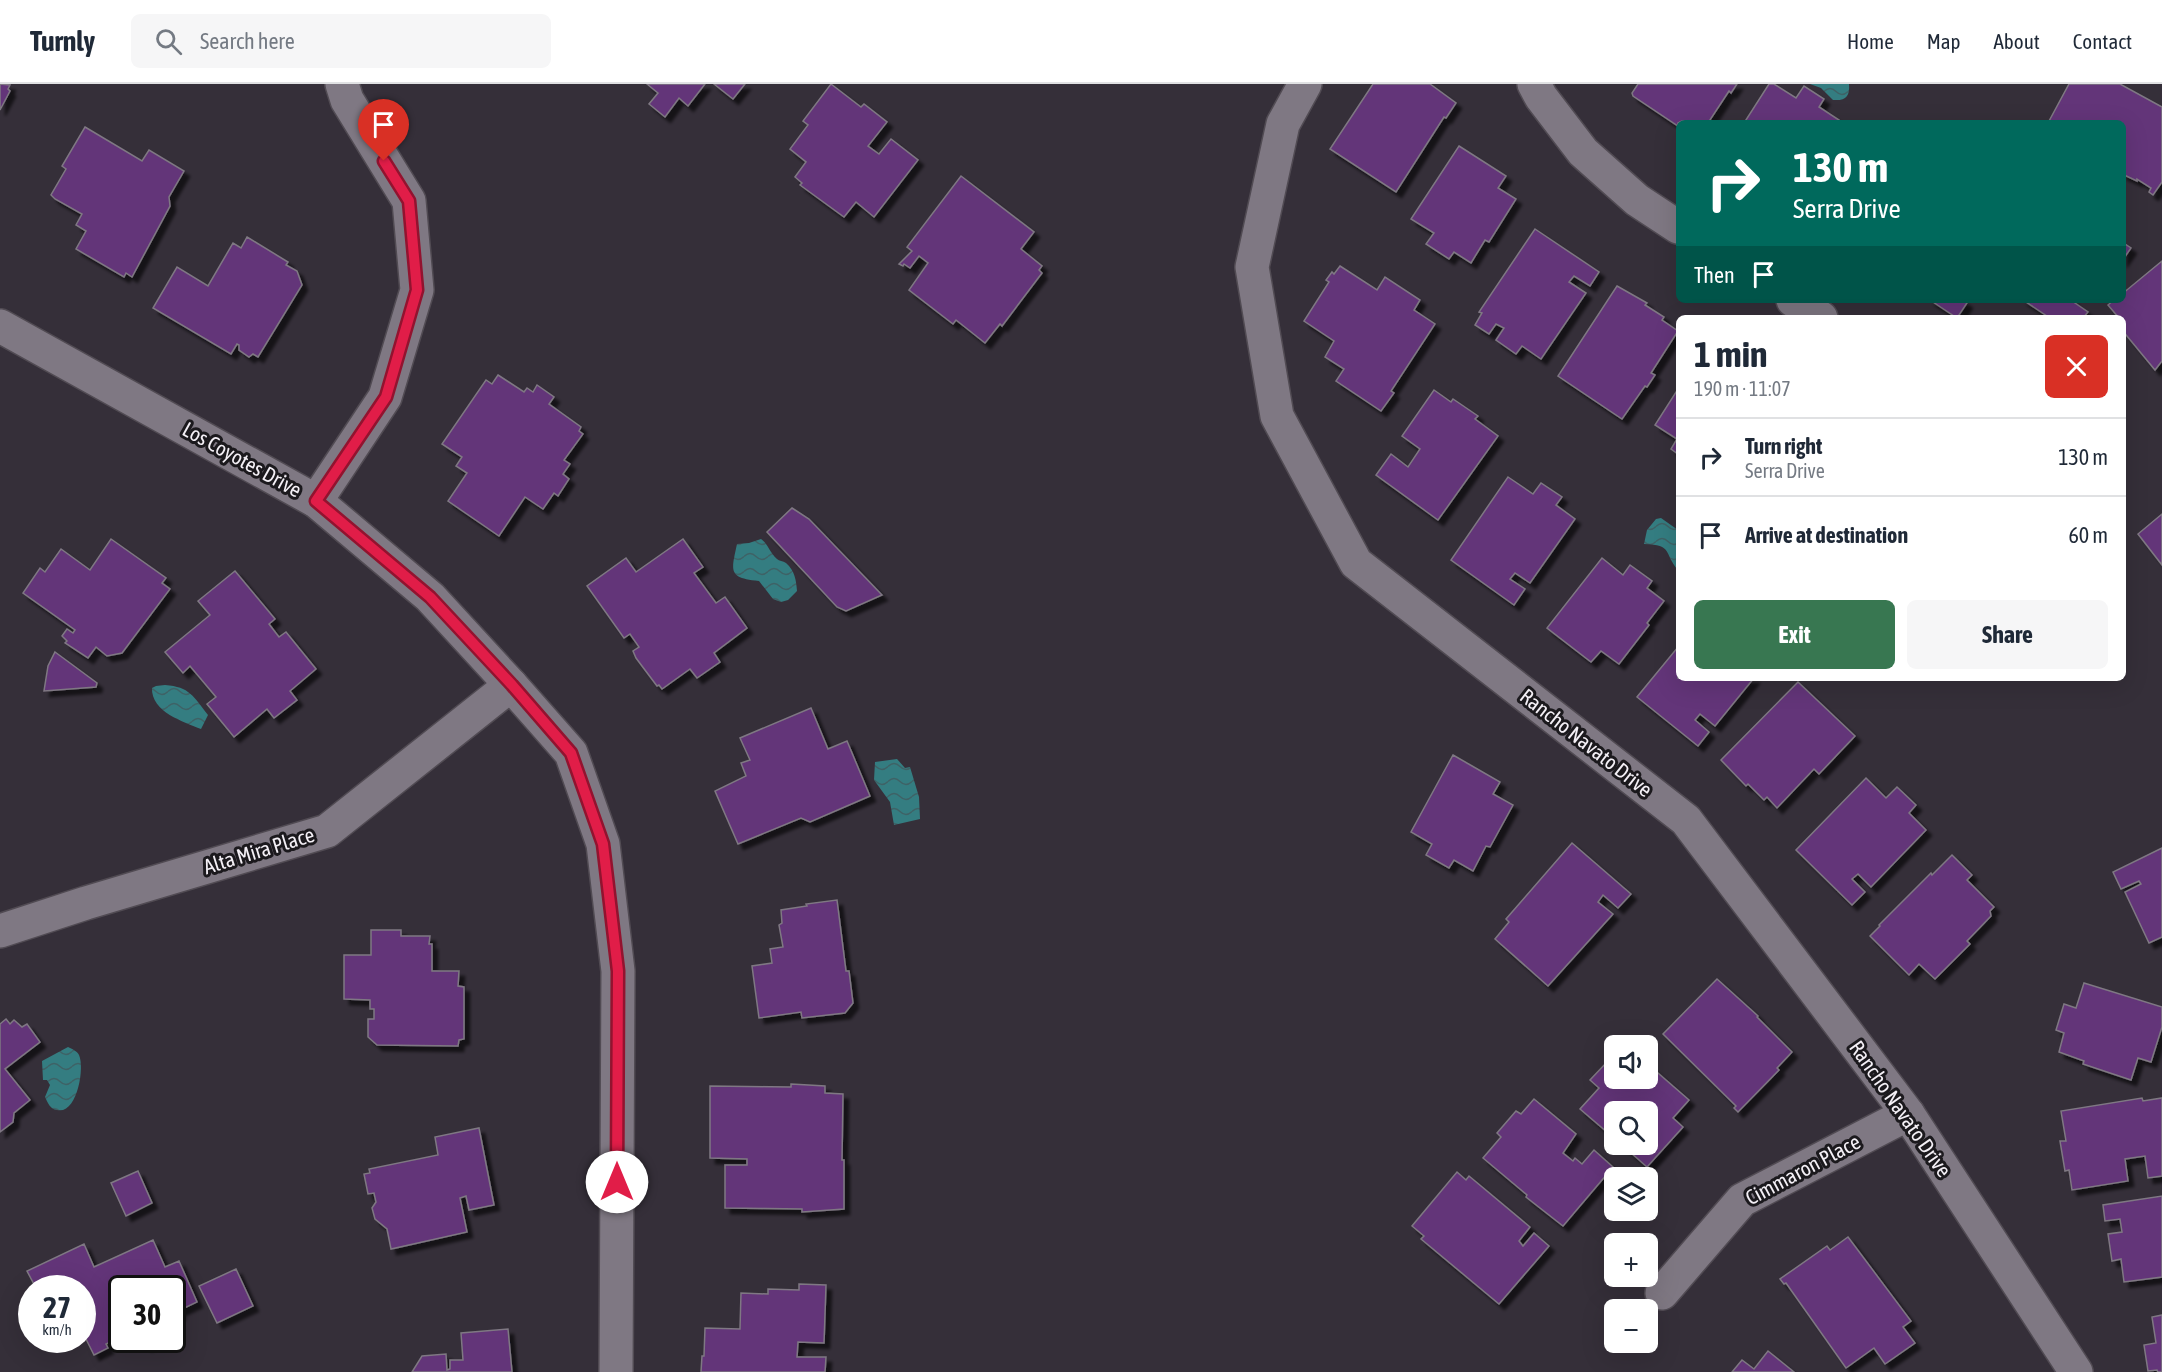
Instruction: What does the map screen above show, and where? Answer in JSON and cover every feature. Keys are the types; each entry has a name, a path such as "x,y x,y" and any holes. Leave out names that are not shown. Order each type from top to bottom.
{"street":[{"path":"316,501 386,397 417,290 409,201 347,100 342,84"},
{"name":"Rancho Navato Drive","path":"1305,84 1283,124 1252,267 1277,416 1356,563 1686,820 1908,1114 2076,1372"},
{"path":"1534,84 1541,98 1583,152 1637,200 1676,226"},
{"path":"1798,303 1816,315"},
{"name":"Los Coyotes Drive","path":"0,326 316,501 430,597 512,685 571,753 603,844 618,971 616,1372"},
{"name":"Alta Mira Place","path":"0,931 327,831 512,685"},
{"name":"Cimmaron Place","path":"1662,1293 1742,1200 1908,1114"}],"water":[{"path":"1810,84 1849,84 1849,92 1844,99 1833,100 1821,88"},
{"path":"1661,518 1676,529 1676,568 1664,548 1644,544 1647,530 1656,519"},
{"path":"761,539 775,557 786,563 793,572 797,591 788,600 781,602 773,599 759,581 742,578 734,572 737,544"},
{"path":"165,685 186,690 208,715 201,729 170,715 157,704 152,688"},
{"path":"897,759 905,768 910,767 919,797 920,819 894,825 890,802 874,780 875,762"},
{"path":"68,1047 79,1055 80,1079 70,1105 64,1110 57,1110 51,1107 45,1097 50,1085 47,1080 43,1080 42,1061"}],"building":[{"path":"0,84 10,85 8,89 10,91 0,110"},
{"path":"647,84 705,84 688,106 679,98 665,117 649,104 658,93"},
{"path":"714,84 745,84 733,99"},
{"path":"831,84 861,107 864,104 887,122 868,146 879,154 891,139 918,160 874,217 856,202 844,217 800,185 802,183 795,177 806,162 790,149 808,125 803,121"},
{"path":"1373,84 1430,84 1456,103 1446,118 1444,117 1396,192 1330,149"},
{"path":"1638,84 1737,84 1731,93 1729,91 1710,120 1676,120 1676,125 1633,96 1632,93"},
{"path":"1769,84 1774,84 1796,98 1804,86 1824,99 1819,107 1839,120 1746,120"},
{"path":"2069,84 2120,84 2162,107 2162,182 2153,195 2149,192 2151,188 2137,179 2137,181 2126,176 2126,120 2050,120"},
{"path":"85,127 142,161 149,150 184,171 169,197 170,206 132,277 126,273 124,277 76,249 86,231 76,225 82,214 51,195 66,169 62,166"},
{"path":"1459,146 1506,176 1498,188 1516,199 1489,242 1485,240 1471,263 1454,252 1449,259 1426,244 1434,233 1411,219"},
{"path":"961,176 1034,232 1021,249 1042,266 1039,270 1042,273 1002,326 1000,324 985,343 956,320 953,324 909,290 928,263 919,256 910,268 899,264 912,251 907,247"},
{"path":"1535,229 1599,272 1590,286 1574,276 1569,282 1586,293 1541,359 1522,346 1516,354 1496,340 1504,328 1496,324 1489,334 1475,325 1482,313 1479,312"},
{"path":"247,237 288,262 286,265 297,271 302,285 258,357 253,354 249,357 239,350 237,344 231,354 153,308 177,267 208,286 233,243 241,248"},
{"path":"2126,245 2131,248 2126,255"},
{"path":"2162,261 2162,361 2155,370 2126,335 2126,315 2116,315 2108,305 2126,303 2126,291"},
{"path":"1340,266 1377,290 1385,277 1420,300 1414,310 1435,324 1391,391 1394,393 1381,411 1336,381 1344,369 1325,357 1334,341 1304,321 1329,282 1326,280"},
{"path":"1617,286 1647,303 1645,305 1664,317 1662,320 1676,330 1676,334 1651,373 1655,375 1622,419 1558,376"},
{"path":"1934,303 1967,303 1959,315 1952,315"},
{"path":"2028,303 2075,303 2088,312 2086,315 2046,315"},
{"path":"498,375 524,392 527,388 533,392 537,385 554,397 549,404 581,427 579,431 583,434 564,460 570,464 563,474 569,479 558,496 554,493 543,509 525,497 499,536 448,501 467,473 456,466 462,457 442,444 486,380 492,384"},
{"path":"1434,390 1451,402 1453,399 1478,416 1475,419 1498,436 1438,520 1376,475 1391,454 1408,467 1420,449 1402,436"},
{"path":"1676,392 1676,438 1655,425"},
{"path":"1676,441 1676,453 1671,449"},
{"path":"1508,477 1533,494 1541,483 1562,497 1556,505 1575,519 1530,583 1515,573 1510,579 1525,589 1514,605 1451,560"},
{"path":"792,508 809,519 882,595 846,611 837,607 767,532"},
{"path":"2162,514 2162,565 2138,534"},
{"path":"111,539 166,578 162,583 170,589 122,653 107,656 96,647 88,658 65,643 67,641 62,636 67,629 73,633 75,630 23,593 40,568 45,572 61,549 90,570"},
{"path":"683,539 703,567 694,573 716,603 725,597 747,628 714,653 720,662 697,678 690,669 662,689 659,685 657,686 636,658 633,651 639,647 630,634 624,638 587,586 626,558 636,572"},
{"path":"1602,558 1623,575 1630,565 1652,581 1647,588 1664,601 1619,664 1601,651 1591,662 1547,628"},
{"path":"235,571 275,619 269,624 279,637 286,632 316,669 290,691 297,700 274,718 267,709 234,737 207,704 216,697 190,666 183,673 165,652 210,615 198,601"},
{"path":"1676,649 1676,681 1752,681 1715,726 1700,714 1695,720 1709,732 1698,746 1637,697"},
{"path":"55,652 97,683 96,687 44,691 48,666"},
{"path":"1798,682 1855,736 1819,774 1814,769 1777,808 1767,797 1764,800 1748,784 1746,786 1721,760"},
{"path":"811,708 828,749 847,741 870,796 810,822 801,818 738,844 715,791 746,776 741,763 750,760 740,738"},
{"path":"1453,755 1500,782 1493,794 1513,805 1490,847 1486,846 1473,871 1454,860 1449,868 1426,855 1432,844 1411,832"},
{"path":"1866,778 1886,798 1897,787 1916,805 1909,813 1926,830 1871,887 1858,874 1852,879 1865,892 1852,905 1796,850"},
{"path":"1572,843 1631,894 1618,908 1603,895 1598,902 1613,914 1548,986 1495,939 1509,922 1506,919"},
{"path":"2162,848 2162,937 2149,943 2125,892 2141,884 2139,881 2121,889 2113,872"},
{"path":"1952,855 1972,875 1967,880 1994,907 1990,911 1991,916 1967,941 1970,944 1935,979 1919,964 1909,975 1870,936 1931,873 1932,875"},
{"path":"837,900 846,971 849,971 853,1003 845,1013 802,1018 801,1012 759,1018 752,966 772,963 770,949 783,947 779,925 782,923 781,910"},
{"path":"371,930 401,930 401,936 430,936 432,971 459,971 458,986 464,987 464,1039 459,1040 458,1046 377,1045 368,1037 368,1019 374,1019 374,1009 370,1009 370,1000 344,999 344,955 371,955"},
{"path":"1717,979 1758,1016 1792,1052 1777,1068 1779,1070 1738,1112 1734,1108 1736,1106 1663,1034"},
{"path":"2084,983 2162,1007 2162,1027 2151,1062 2138,1058 2131,1080 2083,1064 2084,1061 2059,1052 2064,1033 2056,1030 2064,1004 2076,1008"},
{"path":"6,1019 10,1024 14,1020 22,1027 27,1024 40,1042 5,1069 30,1100 14,1113 13,1122 0,1132 0,1024"},
{"path":"1604,1065 1604,1089 1658,1089 1658,1073 1689,1100 1673,1118 1683,1127 1658,1155 1658,1101 1604,1101 1604,1129 1580,1109 1599,1088 1590,1080"},
{"path":"791,1084 825,1086 825,1093 843,1094 844,1209 802,1212 802,1209 725,1208 725,1165 747,1165 747,1159 710,1158 710,1086 791,1087"},
{"path":"2142,1098 2143,1101 2162,1098 2162,1176 2148,1178 2145,1156 2125,1159 2128,1181 2072,1190 2069,1170 2065,1171 2060,1141 2066,1141 2061,1111"},
{"path":"1534,1099 1576,1134 1563,1153 1573,1161 1575,1158 1582,1164 1594,1150 1613,1167 1604,1167 1604,1178 1563,1226 1526,1197 1527,1195 1483,1158 1501,1137 1497,1133 1516,1111 1521,1114"},
{"path":"479,1128 494,1205 469,1210 466,1196 460,1198 467,1232 391,1249 387,1229 375,1219 372,1208 376,1202 374,1193 368,1194 364,1174 370,1173 369,1169 438,1155 435,1137"},
{"path":"1633,1155 1658,1155 1647,1167"},
{"path":"138,1171 152,1203 126,1216 111,1183"},
{"path":"1457,1172 1466,1180 1469,1176 1530,1227 1519,1241 1523,1246 1534,1233 1549,1246 1499,1304 1421,1239 1424,1236 1412,1226"},
{"path":"2162,1196 2162,1277 2124,1282 2121,1259 2112,1261 2108,1234 2122,1232 2120,1219 2105,1221 2103,1205"},
{"path":"1848,1237 1911,1321 1903,1327 1915,1343 1885,1364 1874,1348 1846,1368 1786,1283 1784,1284 1780,1279 1827,1246 1830,1250"},
{"path":"153,1240 165,1267 179,1261 185,1275 108,1275 108,1343 106,1344 108,1348 94,1355 93,1353 96,1353 96,1275 29,1275 27,1271 84,1244 94,1267"},
{"path":"236,1269 253,1306 217,1323 199,1286"},
{"path":"186,1277 197,1302 186,1307"},
{"path":"799,1284 826,1285 824,1343 798,1342 797,1357 826,1357 825,1372 701,1372 705,1328 740,1329 741,1293 768,1294 768,1289 799,1290"},
{"path":"2162,1315 2162,1372 2148,1371 2144,1345 2156,1343 2152,1317"},
{"path":"508,1329 512,1372 412,1372 422,1356 446,1354 447,1370 450,1369 450,1360 463,1360 461,1333"},
{"path":"1768,1351 1794,1372 1732,1372 1742,1360 1754,1369"}],"route":[{"path":"384,161 409,201 417,290 386,397 316,501 430,597 512,685 571,753 603,844 618,971 617,1182"}]}
